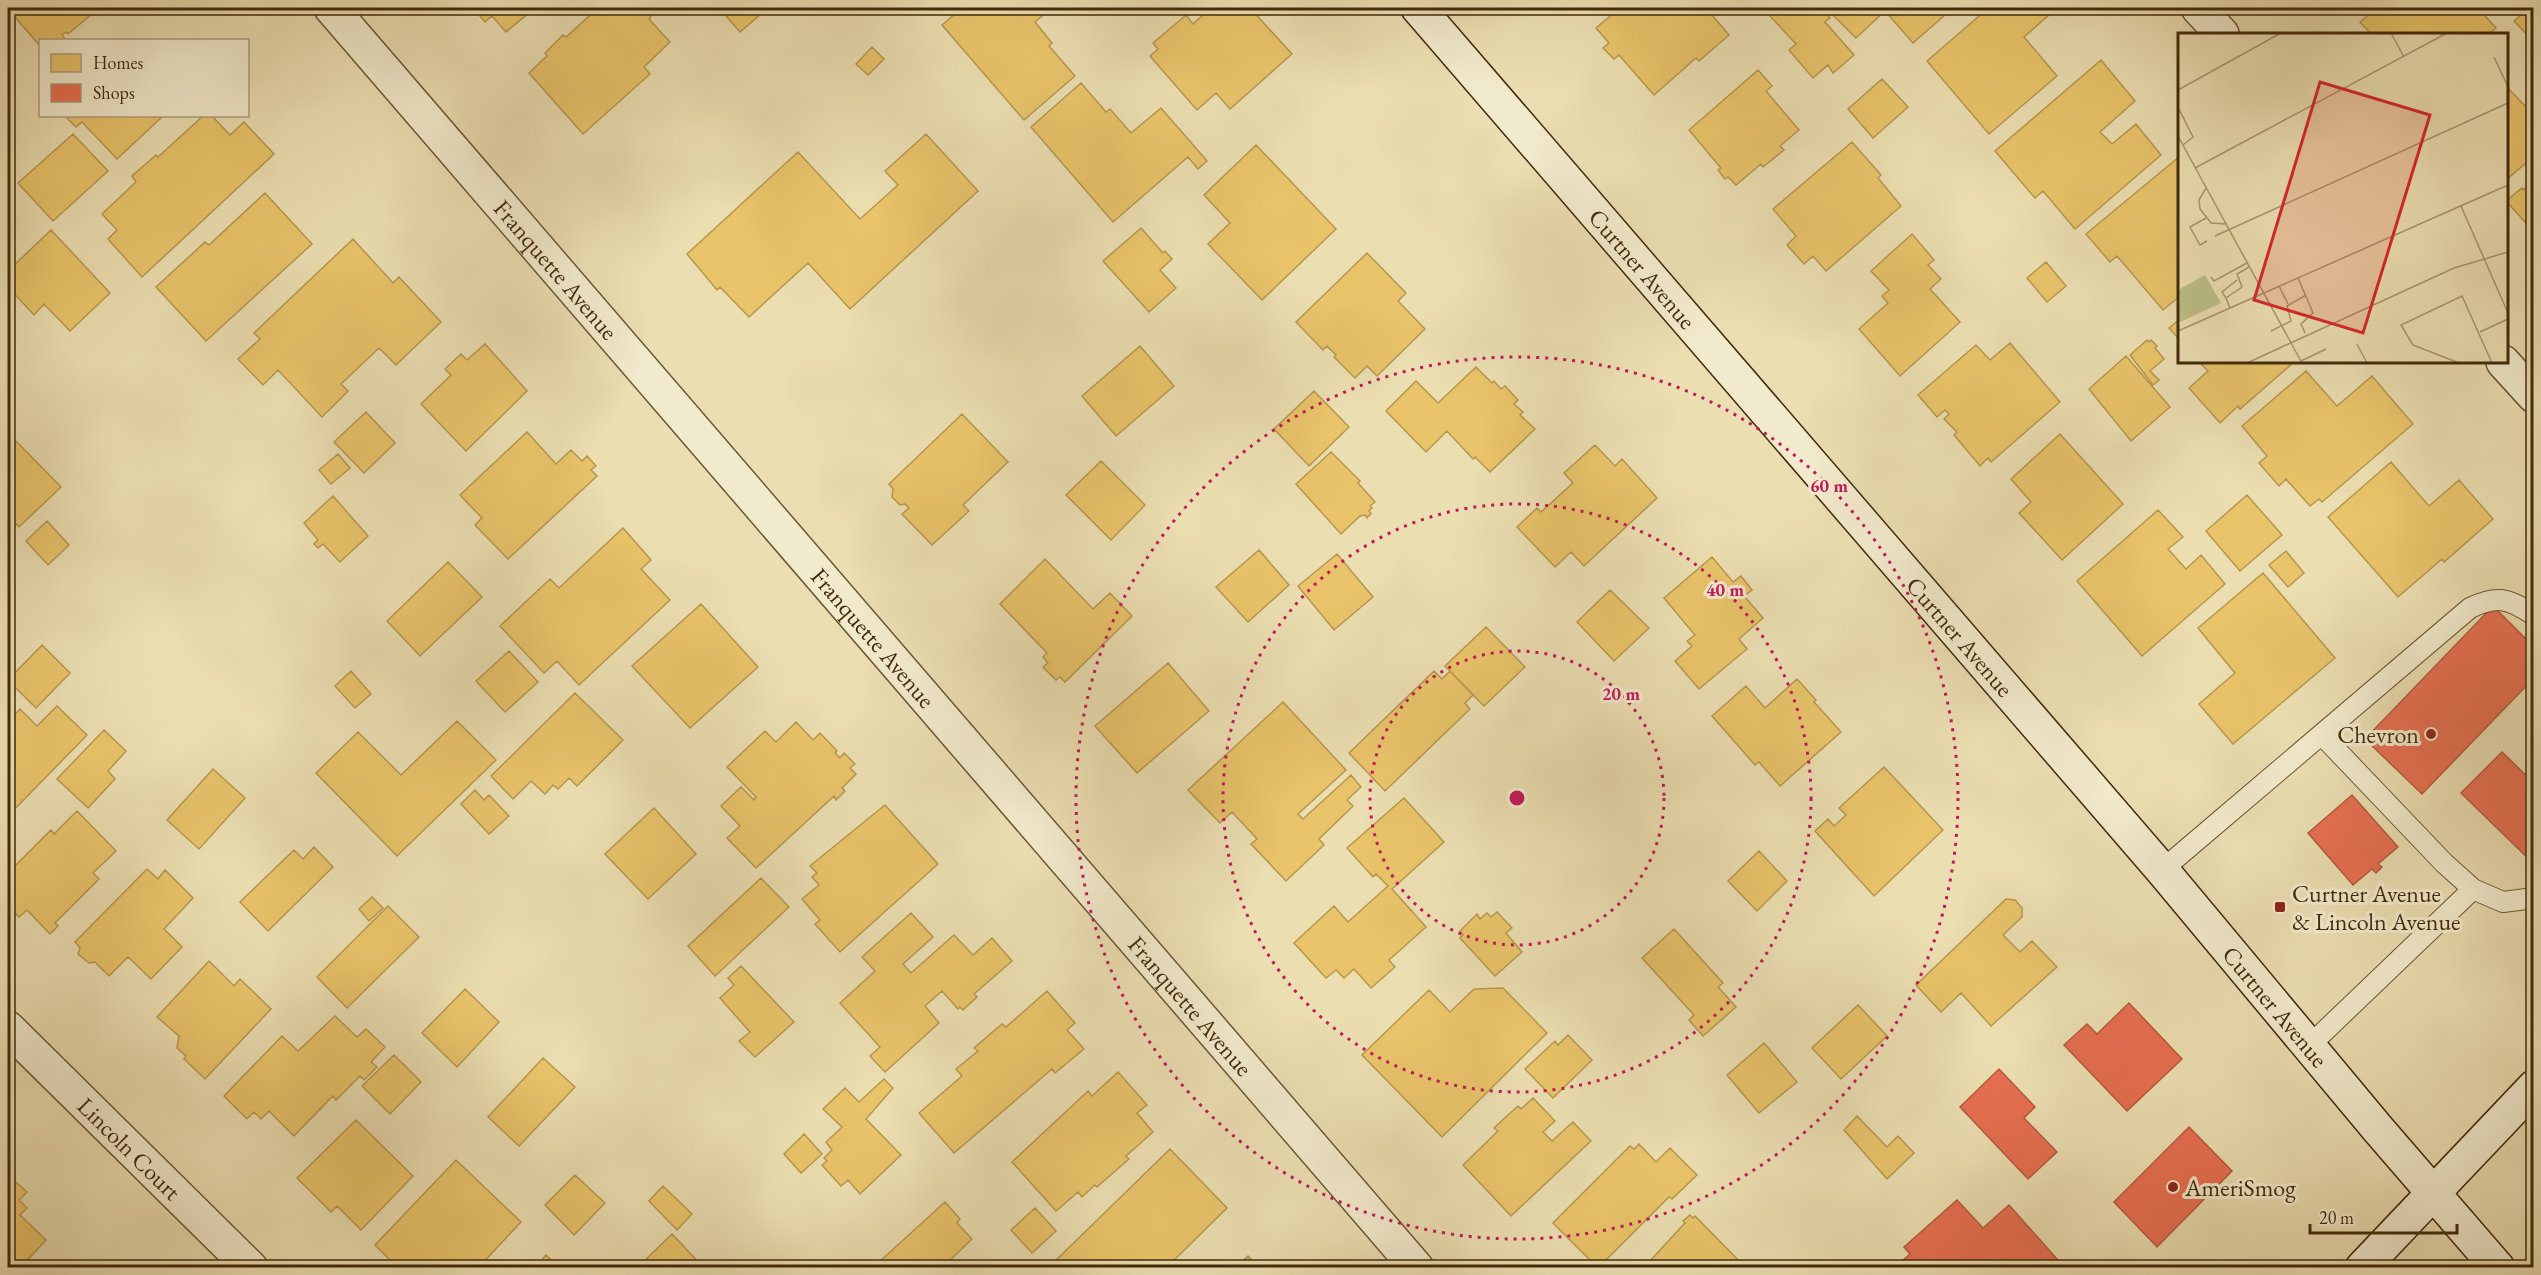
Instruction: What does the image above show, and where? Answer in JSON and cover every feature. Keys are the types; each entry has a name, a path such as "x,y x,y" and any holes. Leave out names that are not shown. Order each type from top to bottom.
{"street":[{"name":"Franquette Avenue","path":"331,8 1417,1268"},
{"name":"Curtner Avenue","path":"1418,8 2162,870 2498,1268"},
{"path":"2199,8 2221,33"},
{"path":"2505,363 2534,396"},
{"name":"Lincoln Court","path":"8,1028 251,1268"},
{"path":"2362,1268 2534,1086"}],"lane":[{"path":"2162,870 2470,608 2489,599 2506,601 2534,615"},
{"path":"2322,735 2444,863 2473,889 2503,902 2534,898"},
{"path":"2309,1046 2473,889"}],"building: Homes":[{"path":"24,8 99,8 68,34 66,32 62,35 65,39 39,39 39,45 14,16"},
{"path":"535,8 506,32 492,16 485,22 474,9"},
{"path":"598,8 656,8 649,14 651,17 649,19 670,42 644,67 650,74 583,134 529,73 547,56 545,53 563,35 566,37"},
{"path":"719,8 768,8 740,32"},
{"path":"962,8 1052,8 1035,22 1052,43 1049,46 1075,76 1024,120 942,25"},
{"path":"1211,8 1238,8 1240,10 1250,8 1292,54 1230,109 1216,93 1197,110 1150,56 1158,49 1153,43 1186,15 1193,24"},
{"path":"1620,8 1720,8 1712,15 1729,35 1699,61 1696,58 1654,95 1619,55 1614,59 1603,48 1609,43 1596,28"},
{"path":"1780,8 1821,8 1830,18 1825,22 1854,55 1833,73 1828,65 1813,78 1789,50 1796,44 1770,16"},
{"path":"1826,8 1953,8 1913,43 1885,11 1856,38"},
{"path":"1984,8 2057,8 2024,37 2057,76 1989,134 1927,61 1986,10"},
{"path":"2367,8 2478,8 2496,28 2490,33 2370,33 2360,22 2367,16 2363,11"},
{"path":"2530,8 2534,8 2534,42 2514,21"},
{"path":"872,47 884,59 868,75 856,64"},
{"path":"2101,60 2135,101 2100,132 2112,144 2136,124 2161,155 2075,229 2043,191 2035,198 1995,151"},
{"path":"1758,70 1772,86 1766,91 1799,130 1780,146 1784,150 1763,167 1761,164 1736,185 1728,177 1725,179 1718,170 1721,168 1689,130"},
{"path":"1882,79 1908,107 1873,138 1848,109"},
{"path":"1081,83 1106,112 1110,109 1131,133 1161,108 1207,161 1198,169 1188,157 1113,222 1031,127"},
{"path":"2508,88 2527,108 2534,102 2534,156 2508,178"},
{"path":"66,117 162,117 117,159 82,122 76,127"},
{"path":"202,117 213,117 230,135 244,122 274,154 142,277 108,239 117,230 102,214 136,182 132,176 156,155 158,157"},
{"path":"73,134 108,171 53,221 18,183"},
{"path":"926,134 978,191 850,309 808,263 749,317 720,287 717,290 687,254 798,152 860,219 898,185 885,171"},
{"path":"1852,142 1881,175 1878,178 1901,206 1826,271 1813,256 1804,264 1787,245 1796,236 1773,209"},
{"path":"1256,145 1336,229 1262,300 1208,244 1230,223 1204,195"},
{"path":"2178,158 2178,298 2163,310 2117,256 2110,262 2086,234"},
{"path":"2534,181 2534,232 2508,203 2508,199 2522,188 2523,190"},
{"path":"265,193 312,244 206,341 156,287 205,242 209,245"},
{"path":"1141,228 1163,253 1165,251 1172,259 1160,270 1176,288 1149,312 1103,261"},
{"path":"51,230 110,293 70,331 44,304 34,315 8,287 8,271"},
{"path":"1912,234 1934,260 1928,265 1941,279 1930,289 1960,322 1900,376 1859,329 1888,303 1882,296 1889,290 1871,271"},
{"path":"353,239 393,283 399,277 441,322 396,365 379,348 341,384 348,391 322,417 278,370 263,385 238,359 260,339 254,333"},
{"path":"1367,253 1406,293 1398,301 1425,329 1377,376 1367,366 1355,378 1334,357 1336,355 1327,346 1323,350 1296,322"},
{"path":"2046,262 2066,286 2047,302 2027,278"},
{"path":"2178,321 2178,338 2169,328"},
{"path":"2147,340 2149,342 2151,340 2157,346 2155,348 2164,359 2150,371 2159,380 2153,385 2130,355"},
{"path":"2010,343 2060,402 1991,462 1988,458 1980,466 1954,435 1957,432 1944,419 1949,414 1945,410 1937,417 1918,395 1976,345 1990,360"},
{"path":"485,344 527,391 466,451 421,404 451,375 445,369 461,354 467,360"},
{"path":"1140,346 1174,386 1116,436 1082,396"},
{"path":"2126,356 2170,407 2131,441 2089,389"},
{"path":"2200,363 2293,363 2240,409 2238,406 2220,423 2189,388 2208,371"},
{"path":"1476,367 1501,389 1505,386 1518,400 1514,404 1523,412 1520,415 1535,429 1490,472 1475,457 1473,459 1447,431 1426,452 1386,411 1416,381 1438,403"},
{"path":"2306,371 2337,406 2372,376 2413,424 2322,502 2319,499 2310,506 2286,479 2279,486 2259,463 2267,456 2242,426"},
{"path":"1314,391 1349,427 1309,466 1274,429"},
{"path":"366,412 395,443 364,473 334,442"},
{"path":"962,414 1008,462 963,505 969,511 932,545 902,514 909,508 905,504 900,505 892,497 893,489 889,484"},
{"path":"527,432 556,464 571,450 582,461 587,456 596,466 591,470 597,476 508,559 475,525 482,518 460,495"},
{"path":"2060,434 2123,504 2062,560 2019,513 2031,502 2011,479"},
{"path":"10,435 61,487 19,527 8,515 8,437"},
{"path":"1595,445 1615,466 1622,459 1657,498 1584,566 1571,552 1555,567 1517,527 1537,508 1541,512 1573,483 1564,473"},
{"path":"1331,452 1360,481 1358,483 1375,502 1370,506 1371,513 1367,518 1365,515 1360,516 1341,534 1296,484"},
{"path":"338,454 350,468 331,484 319,470"},
{"path":"1101,461 1145,505 1111,540 1066,495"},
{"path":"2391,462 2429,506 2459,480 2493,519 2444,562 2442,559 2398,597 2328,517"},
{"path":"2247,495 2282,535 2240,571 2206,531"},
{"path":"333,496 368,536 340,562 323,544 318,548 314,544 318,540 304,523"},
{"path":"2158,510 2183,537 2168,549 2186,569 2201,555 2225,584 2142,656 2077,581"},
{"path":"47,521 69,545 48,565 26,541"},
{"path":"623,528 651,560 641,569 670,600 579,685 557,661 544,673 500,626 550,579 559,588"},
{"path":"1259,550 1289,585 1248,622 1216,587"},
{"path":"2286,551 2304,573 2288,587 2269,565"},
{"path":"1337,554 1373,597 1334,630 1298,586"},
{"path":"1712,557 1733,582 1741,576 1752,590 1744,596 1763,618 1739,639 1747,649 1699,689 1675,661 1692,646 1687,641 1695,635 1664,598"},
{"path":"1045,559 1093,609 1110,593 1132,616 1065,682 1060,677 1056,680 1043,667 1048,663 1043,657 1047,653 1000,604"},
{"path":"448,562 482,597 420,656 387,621"},
{"path":"2263,573 2335,658 2233,744 2199,704 2235,673 2198,628"},
{"path":"1610,590 1649,628 1614,661 1577,622"},
{"path":"701,604 758,667 690,728 632,666"},
{"path":"1486,627 1525,667 1484,706 1445,666"},
{"path":"42,645 70,673 36,708 8,680"},
{"path":"509,651 538,682 505,712 476,681"},
{"path":"1168,663 1209,711 1137,773 1095,726"},
{"path":"351,671 371,694 355,708 335,686"},
{"path":"1434,671 1442,679 1450,671 1473,695 1465,703 1470,709 1385,791 1349,753"},
{"path":"1797,679 1841,732 1780,786 1759,762 1755,765 1712,716 1746,686 1765,708"},
{"path":"575,693 623,740 577,786 569,778 558,789 553,785 545,794 531,781 513,799 491,776"},
{"path":"1283,702 1346,770 1298,814 1303,819 1351,775 1361,787 1347,800 1353,806 1319,839 1324,845 1286,881 1251,844 1257,839 1232,812 1220,823 1188,790"},
{"path":"57,706 87,735 8,816 8,722 20,709 37,726"},
{"path":"457,721 496,760 397,856 316,773 358,732 401,775"},
{"path":"796,722 813,740 820,733 837,751 835,753 840,758 844,753 855,764 850,768 856,774 842,788 845,791 836,800 834,796 756,868 727,838 740,826 721,806 741,787 754,800 756,797 727,767 765,731 776,742"},
{"path":"104,730 126,751 108,771 115,779 88,808 57,779"},
{"path":"1884,767 1943,830 1874,896 1815,831 1828,819 1834,826 1846,815 1839,808"},
{"path":"213,769 245,798 199,849 167,820"},
{"path":"475,790 484,800 489,795 509,816 489,834 461,804"},
{"path":"1404,798 1444,842 1392,889 1426,927 1389,960 1395,967 1371,988 1354,969 1344,978 1336,970 1326,978 1294,943 1334,906 1348,922 1388,886 1376,874 1373,877 1347,848"},
{"path":"885,805 938,864 840,952 815,924 820,920 802,899 819,885 812,877 817,873 810,866"},
{"path":"654,808 696,854 648,899 605,854"},
{"path":"77,811 116,851 93,873 99,879 55,923 58,926 50,934 27,910 19,917 8,906 8,873 51,830 54,834"},
{"path":"314,847 333,867 268,931 240,902 294,850 303,859"},
{"path":"1759,851 1787,881 1757,911 1728,881"},
{"path":"147,869 158,879 165,870 193,898 164,929 182,947 151,979 128,957 109,976 95,962 89,963 78,954 80,948 75,942"},
{"path":"761,878 789,907 715,976 688,946"},
{"path":"372,897 383,908 369,921 359,909"},
{"path":"2006,899 2015,900 2022,908 2022,917 2003,935 2020,952 2032,941 2057,967 1991,1026 1961,993 1941,1012 1916,985"},
{"path":"388,906 419,937 347,1008 317,977"},
{"path":"1497,912 1512,928 1506,933 1522,952 1495,976 1460,938 1463,935 1460,931 1477,914 1480,919 1487,913 1491,917"},
{"path":"911,913 933,937 903,964 911,973 954,935 973,955 992,938 1012,961 974,994 977,997 963,1010 960,1007 958,1009 942,991 925,1006 939,1023 885,1072 870,1056 880,1047 840,1003 875,971 862,957"},
{"path":"1674,929 1723,983 1718,987 1736,1007 1703,1036 1689,1020 1694,1015 1642,958"},
{"path":"209,961 234,986 240,979 271,1009 205,1079 184,1059 186,1056 177,1048 179,1036 157,1017"},
{"path":"741,966 794,1022 755,1057 739,1041 750,1032 720,998 734,985 728,978"},
{"path":"1503,988 1547,1033 1442,1137 1362,1055 1429,990 1450,1012 1474,989"},
{"path":"465,989 499,1022 457,1067 422,1033"},
{"path":"1047,991 1075,1023 1067,1030 1084,1049 1055,1073 1052,1069 954,1153 919,1113 962,1076 956,1069 978,1051 974,1048 1002,1024 1006,1027"},
{"path":"1858,1005 1887,1036 1841,1079 1812,1048"},
{"path":"335,1016 357,1037 366,1029 385,1047 371,1062 377,1067 364,1080 360,1076 336,1100 333,1096 294,1136 269,1111 261,1119 254,1112 247,1119 224,1096 282,1036 298,1051"},
{"path":"1568,1035 1592,1060 1553,1098 1525,1069 1555,1041 1558,1045"},
{"path":"1764,1043 1797,1082 1759,1113 1727,1075"},
{"path":"394,1055 421,1082 390,1114 362,1086"},
{"path":"543,1058 575,1087 519,1146 488,1117"},
{"path":"1118,1072 1147,1105 1137,1113 1153,1132 1126,1156 1129,1159 1097,1187 1095,1185 1082,1197 1078,1192 1056,1211 1012,1162 1088,1091 1092,1096"},
{"path":"884,1079 893,1088 866,1119 901,1155 860,1194 848,1180 841,1186 822,1165 827,1161 824,1158 832,1150 826,1142 842,1127 823,1109 845,1088 859,1102"},
{"path":"1533,1098 1555,1121 1543,1132 1552,1141 1573,1122 1591,1141 1511,1216 1463,1165 1498,1131 1494,1128 1518,1106 1521,1109"},
{"path":"1857,1116 1887,1147 1898,1136 1914,1153 1887,1179 1844,1130"},
{"path":"356,1120 413,1176 361,1230 337,1206 331,1212 297,1178"},
{"path":"804,1134 822,1154 801,1173 784,1154"},
{"path":"1639,1144 1656,1162 1670,1148 1697,1175 1672,1199 1669,1197 1598,1268 1553,1223 1630,1146 1634,1149"},
{"path":"1170,1149 1227,1208 1166,1268 1048,1268"},
{"path":"456,1160 521,1222 478,1268 398,1268 375,1245"},
{"path":"8,1175 27,1192 19,1200 27,1208 20,1215 46,1240 20,1268 8,1268"},
{"path":"575,1175 605,1203 574,1235 545,1205"},
{"path":"663,1186 692,1214 677,1230 649,1201"},
{"path":"945,1202 960,1219 957,1223 972,1239 942,1268 884,1268 879,1262"},
{"path":"1035,1208 1056,1231 1032,1253 1011,1230"},
{"path":"1690,1215 1693,1218 1695,1216 1746,1268 1647,1268 1650,1265 1648,1263"},
{"path":"672,1234 704,1268 637,1268"},
{"path":"546,1255 553,1262 555,1260 563,1268 534,1268"},
{"path":"1248,1256 1259,1268 1235,1268"}],"building: Shops":[{"path":"2493,606 2534,647 2534,678 2422,794 2365,739"},
{"path":"2502,752 2534,783 2534,864 2461,793"},
{"path":"2352,795 2398,847 2378,864 2382,867 2376,873 2372,869 2353,885 2308,833"},
{"path":"2129,1003 2182,1059 2127,1111 2064,1045 2087,1024 2097,1034"},
{"path":"1999,1069 2035,1107 2024,1118 2057,1152 2028,1179 1960,1107"},
{"name":"AmeriSmog","path":"2189,1127 2232,1171 2157,1247 2114,1202"},
{"path":"1957,1200 1983,1228 2009,1205 2065,1268 1894,1268 1910,1254 1904,1247"}],"place":[{"name":"Chevron","path":"2431,734"},
{"name":"Curtner Avenue & Lincoln Avenue","path":"2280,907"},
{"name":"AmeriSmog","path":"2173,1187"}]}
